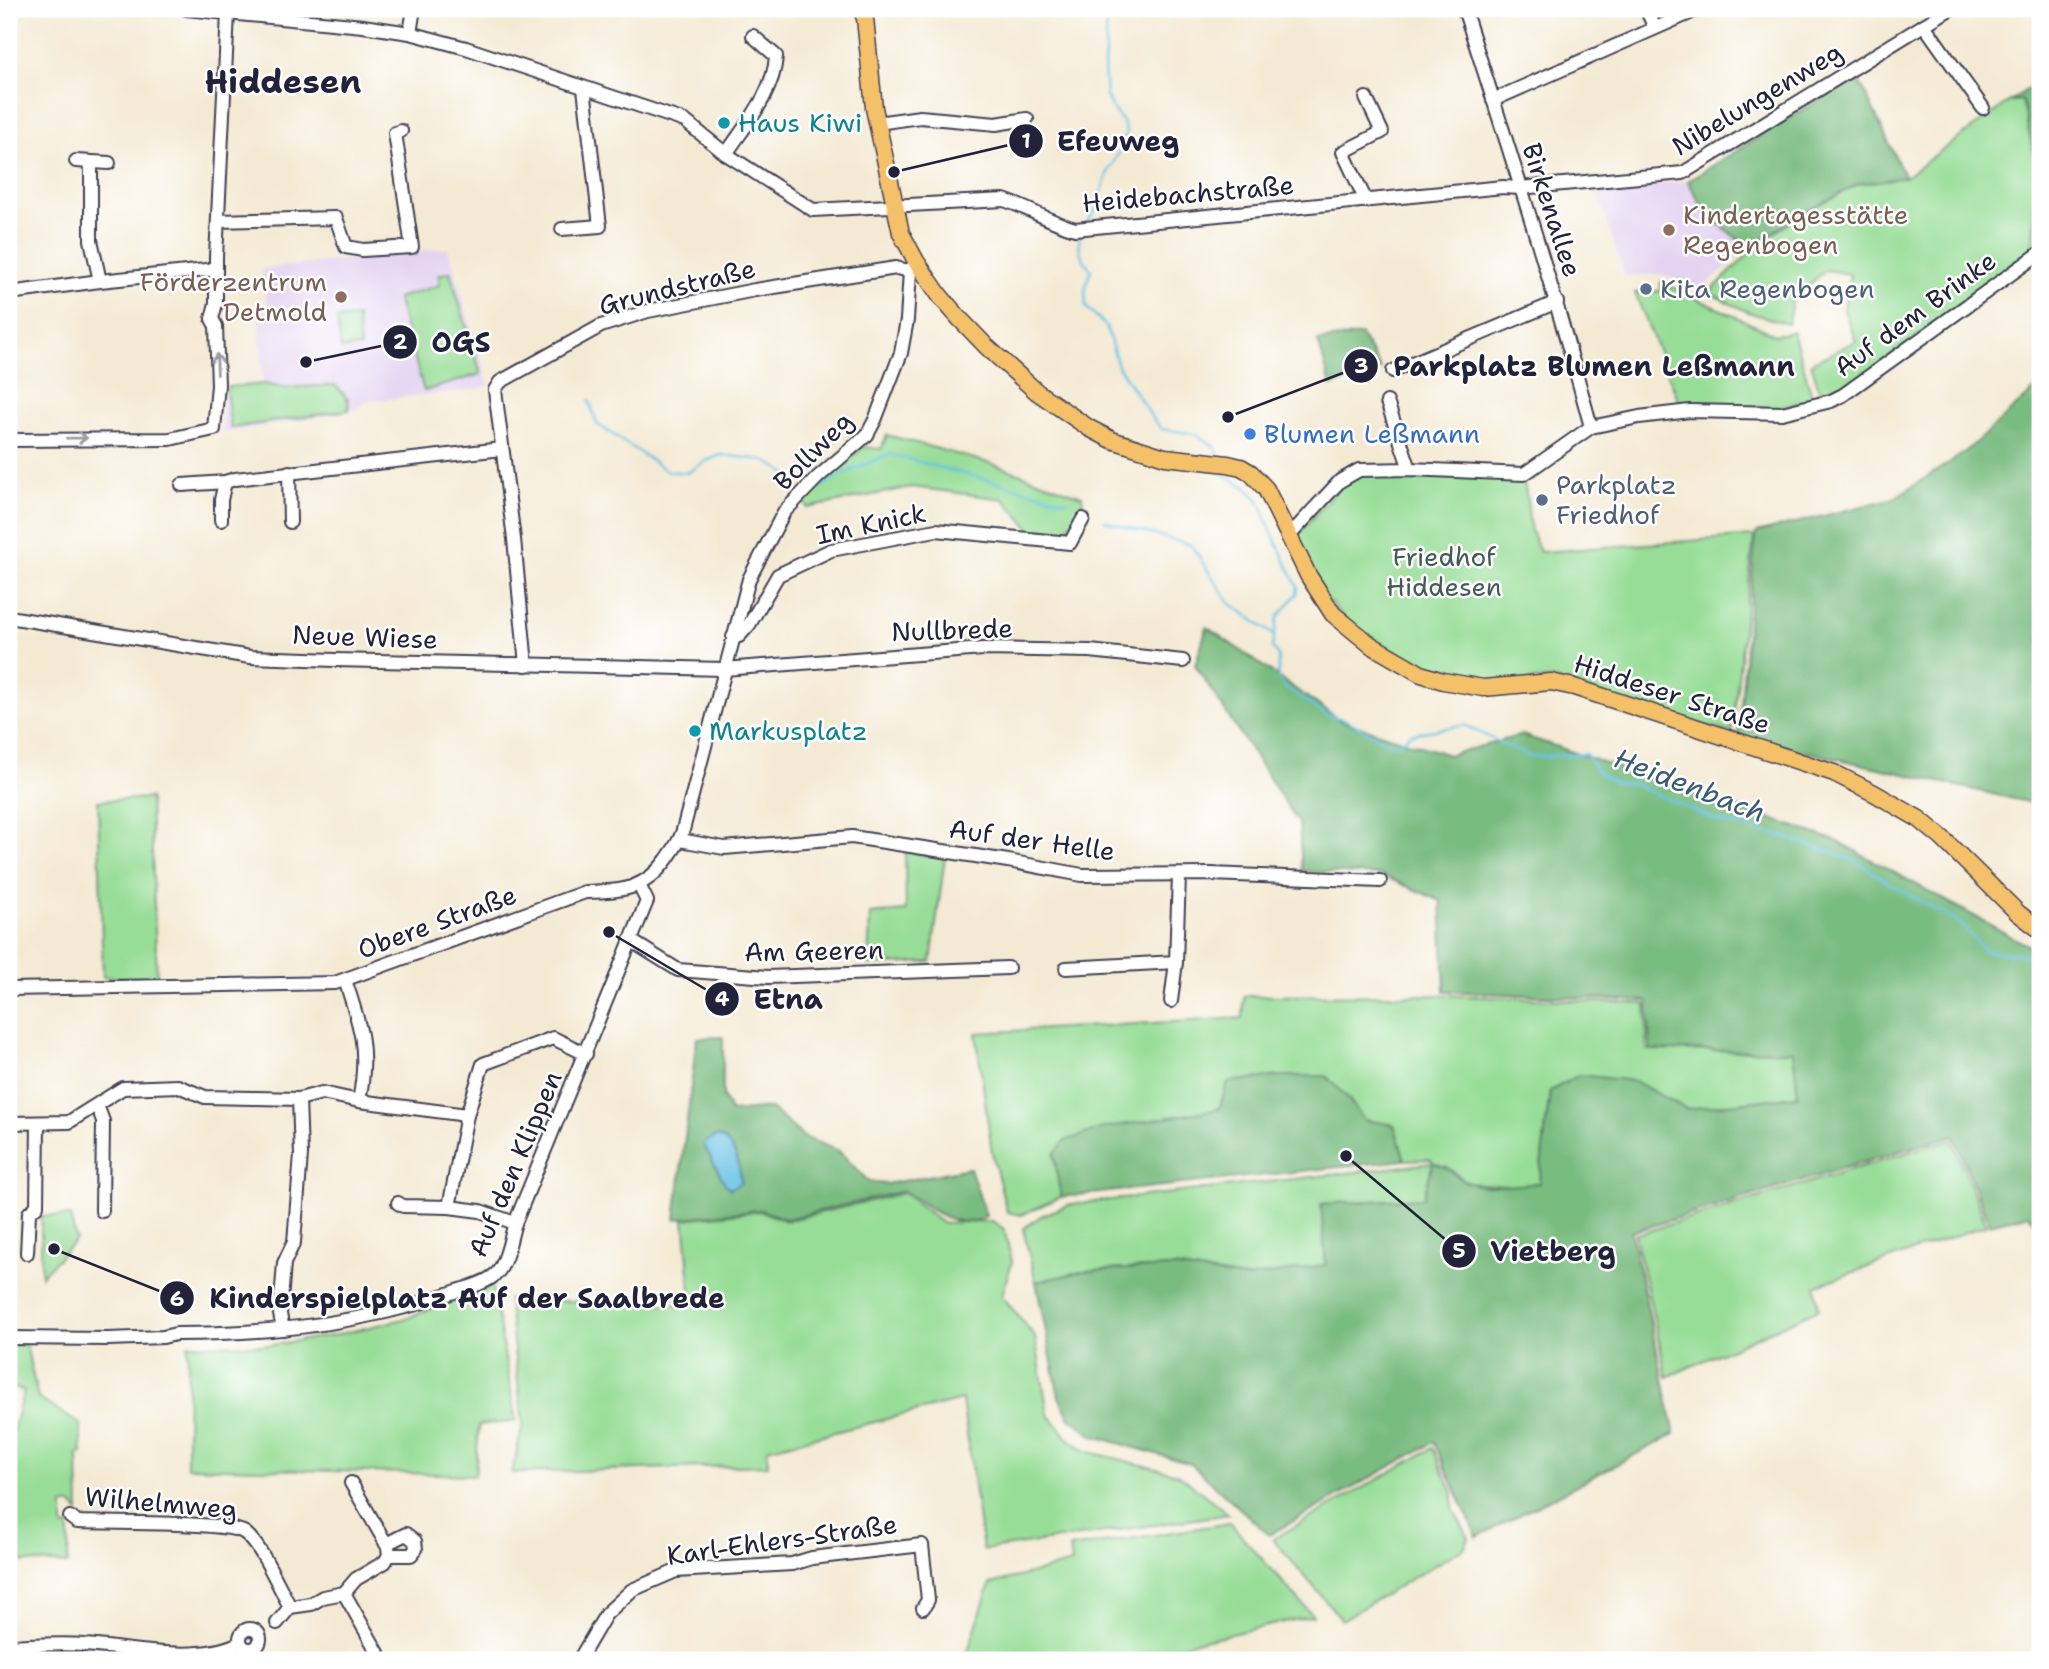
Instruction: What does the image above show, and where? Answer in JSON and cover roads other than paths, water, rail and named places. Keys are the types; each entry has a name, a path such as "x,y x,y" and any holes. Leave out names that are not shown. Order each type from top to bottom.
{"main road":[{"name":"Hiddeser Straße","path":"861,9 865,18 870,84 877,123 901,233 913,266 971,331 1037,392 1089,428 1112,440 1165,457 1220,462 1241,467 1266,489 1308,575 1333,614 1371,645 1421,674 1483,688 1551,682 1835,773 1919,819 2018,913 2040,930"}],"street":[{"name":"Heidebachstraße","path":"187,9 342,23 410,33 466,48 685,121 726,154 813,211 1004,200 1020,205 1056,224 1075,229 1503,187 1520,188"},
{"path":"410,33 414,9"},
{"name":"Birkenallee","path":"1464,9 1558,302 1591,427"},
{"path":"1646,9 1655,28"},
{"path":"1493,100 1699,9"},
{"name":"Nibelungenweg","path":"1520,188 1682,173 1950,9"},
{"path":"9,440 170,439 214,429 218,393 216,326 212,319 216,303 228,13"},
{"path":"1924,25 1983,108"},
{"path":"726,154 768,91 775,74 776,56 762,41 753,36"},
{"path":"562,229 600,226 584,88"},
{"path":"1366,98 1382,132 1343,152 1366,201"},
{"path":"877,123 897,118 920,117 996,124 1027,119"},
{"path":"218,220 335,218 346,247 363,250 412,247 395,133 401,131"},
{"path":"76,161 109,163"},
{"path":"91,162 92,240 100,281"},
{"name":"Auf dem Brinke","path":"1290,535 1340,481 1359,470 1410,469 1524,474 1591,427 1639,417 1690,411 1782,413 1831,401 2040,253"},
{"name":"Grundstraße","path":"526,665 514,539 495,390 500,382 601,326 648,312 755,289 913,266"},
{"name":"Bollweg","path":"724,669 749,579 780,517 797,495 867,435 875,420 901,353 913,266"},
{"path":"9,293 216,269"},
{"path":"1393,371 1558,302"},
{"path":"1387,402 1410,469"},
{"path":"182,485 502,449"},
{"path":"289,472 290,522"},
{"path":"222,520 221,500 225,482"},
{"name":"Im Knick","path":"733,637 739,636 749,625 778,575 831,550 936,530 1070,543 1083,519"},
{"name":"Neue Wiese","path":"9,617 250,657 724,669"},
{"name":"Nullbrede","path":"724,669 983,649 1090,651 1183,661"},
{"path":"639,885 657,872 680,840 724,669"},
{"name":"Auf der Helle","path":"680,840 724,848 852,837 1082,875 1211,874 1380,881"},
{"path":"1171,1000 1176,962 1179,876"},
{"name":"Auf den Klippen","path":"9,1338 150,1338 176,1334 226,1334 284,1329 407,1307 490,1278 501,1266 515,1223 647,901 639,885"},
{"name":"Obere Straße","path":"9,989 315,984 345,980 585,892 614,891 639,885"},
{"name":"Am Geeren","path":"630,940 678,970 768,977 1008,968"},
{"path":"1066,968 1176,962"},
{"path":"345,980 361,1027 364,1051 365,1074 359,1101"},
{"path":"449,1207 467,1115 483,1064 553,1038 586,1054"},
{"path":"9,1123 69,1122 123,1088 178,1086 205,1097 299,1099 322,1093 359,1101 467,1115"},
{"path":"284,1329 280,1314 284,1264 294,1242 301,1155 299,1099"},
{"path":"97,1105 103,1121 102,1211"},
{"path":"27,1253 29,1213 37,1206 37,1123"},
{"path":"398,1203 403,1206 480,1211 515,1223"},
{"path":"277,1623 290,1607 311,1604 323,1597 344,1593 356,1579 385,1562 388,1549 351,1483"},
{"name":"Wilhelmweg","path":"70,1517 77,1522 208,1525 242,1530 253,1540 290,1607"},
{"name":"Karl-Ehlers-Straße","path":"579,1660 606,1614 632,1590 676,1572 792,1564 812,1558 922,1545 928,1600 923,1608"},
{"path":"344,1593 382,1660"},
{"path":"9,1646 83,1645 182,1653 211,1652 239,1643"}],"water":[{"path":"718,1136 733,1150 738,1163 741,1183 730,1189 704,1146 706,1141"}],"waterway":[{"name":"Heidenbach","path":"1085,225 1096,209 1108,172 1123,145 1126,132 1123,122 1106,96 1104,66 1108,9"},
{"name":"Heidenbach","path":"1081,234 1079,248 1091,270 1085,290 1086,307 1106,326 1118,366 1162,429 1196,434 1216,448 1218,455"},
{"path":"589,400 597,424 667,471 687,473 721,455 764,460 797,480 806,482"},
{"path":"816,484 823,486 889,454 1067,501"},
{"name":"Heidenbach","path":"1222,468 1223,474 1244,486 1259,500 1298,587 1297,594 1278,617 1272,647 1278,656 1278,678 1286,688 1325,714 1346,720 1391,744 1398,744 1411,734 1464,725 1530,757 1586,754 1594,767 1610,780 1631,783 1717,821 1777,835 1852,859 1895,887 1960,923 1985,951 2040,956"},
{"path":"1105,521 1191,545 1230,603 1274,635"}],"place":[{"name":"Haus Kiwi","path":"724,123"},
{"name":"Efeuweg","path":"894,172"},
{"name":"Kindertagesstätte Regenbogen","path":"1669,230"},
{"name":"Kita Regenbogen","path":"1646,289"},
{"name":"Förderzentrum Detmold","path":"341,297"},
{"name":"OGS","path":"306,362"},
{"name":"Parkplatz Blumen Leßmann","path":"1228,417"},
{"name":"Blumen Leßmann","path":"1250,434"},
{"name":"Parkplatz Friedhof","path":"1542,500"},
{"name":"Markusplatz","path":"695,731"},
{"name":"Etna","path":"609,932"},
{"name":"Vietberg","path":"1346,1156"},
{"name":"Kinderspielplatz Auf der Saalbrede","path":"54,1249"}],"district":[{"name":"Hiddesen","path":"283,81"}],"park label":[{"name":"Friedhof Hiddesen","path":"1444,572"}]}
